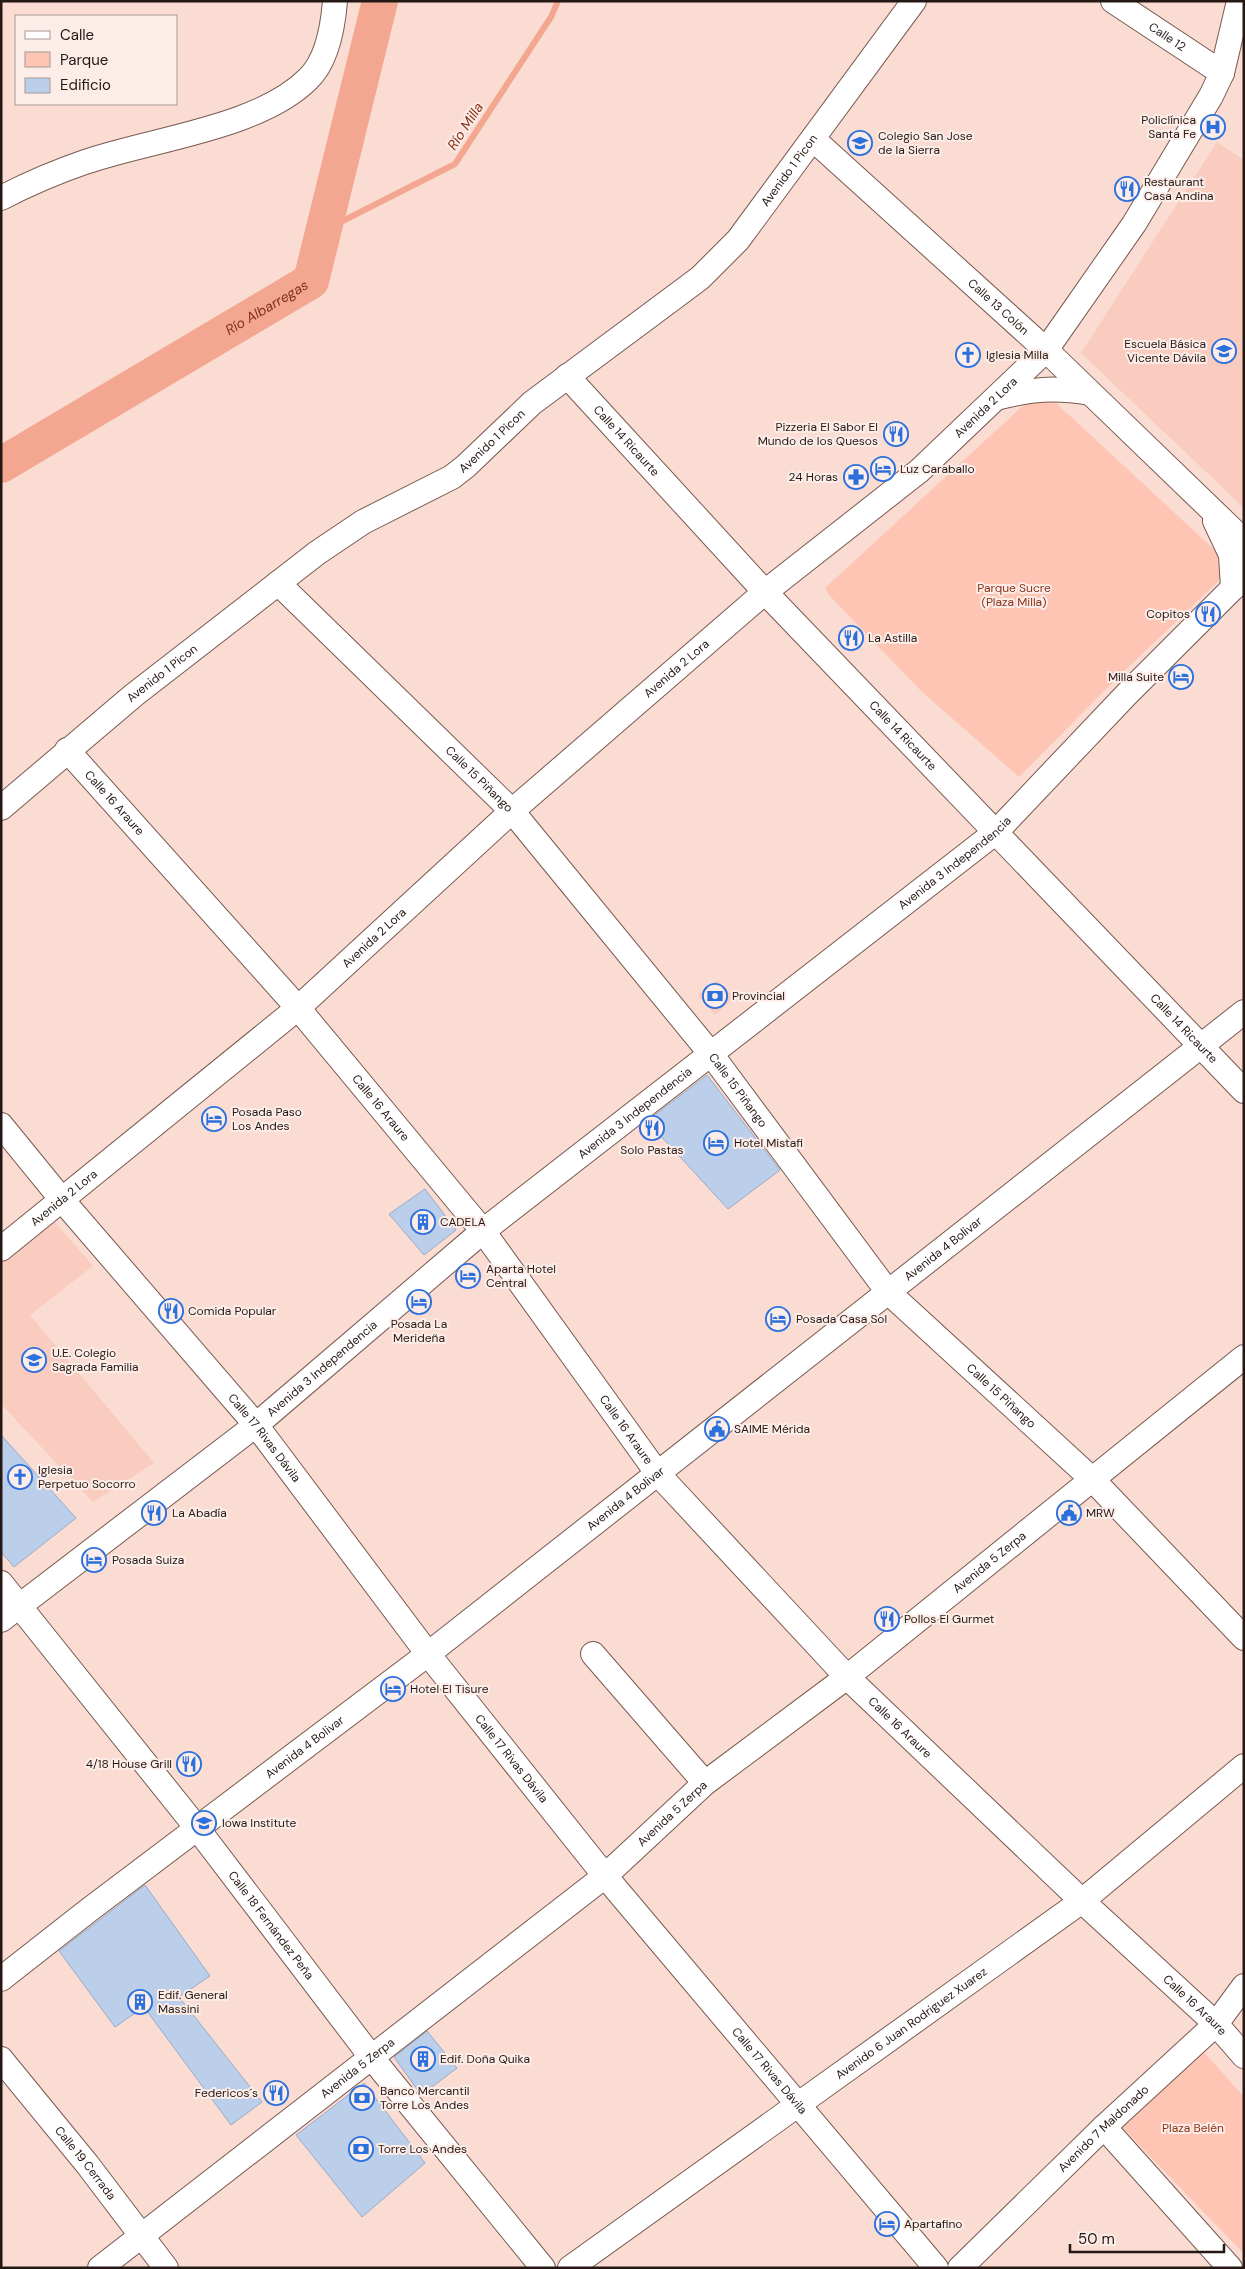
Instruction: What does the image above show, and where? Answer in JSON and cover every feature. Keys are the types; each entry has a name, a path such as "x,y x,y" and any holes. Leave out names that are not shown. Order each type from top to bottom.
{"street":[{"path":"1,198 22,187 86,162 249,116 289,96 310,78 322,56 334,23 335,1"},
{"name":"Avenido 1 Picon","path":"1,808 67,750 278,582 363,522 452,477 466,466 517,416 567,376 680,294 719,260 738,240 914,1"},
{"name":"Calle 12","path":"1113,1 1222,73"},
{"name":"Avenida 2 Lora","path":"1,1249 63,1201 298,1008 512,811 766,592 919,471 1046,350 1134,224 1211,96 1222,73 1239,1"},
{"name":"Calle 13 Colón","path":"813,139 1046,350 1244,540"},
{"name":"Calle 14 Ricaurte","path":"567,376 766,592 1244,1091"},
{"path":"995,398 1047,388 1090,393"},
{"path":"1204,503 1226,542 1238,583"},
{"name":"Calle 15 Piñango","path":"278,582 512,811 711,1054 888,1292 1093,1480 1244,1638"},
{"name":"Avenida 3 Independencia","path":"11,1613 256,1425 483,1232 996,832 1126,695 1238,583"},
{"name":"Calle 16 Araure","path":"67,750 298,1008 483,1232 658,1474 847,1677 1082,1901 1216,2024 1244,2056"},
{"name":"Avenida 4 Bolivar","path":"1,1979 428,1654 1244,1012"},
{"name":"Calle 17 Rivas Dávila","path":"1,1125 63,1201 256,1425 428,1654 605,1876 936,2268"},
{"name":"Avenida 5 Zerpa","path":"100,2268 605,1876 705,1783 847,1677 1244,1357"},
{"name":"Calle 18 Fernández Peña","path":"1,1583 11,1613 197,1828 372,2058 543,2268"},
{"path":"593,1654 705,1783"},
{"name":"Avenido 6 Juan Rodriguez Xuarez","path":"570,2268 797,2103 1082,1901 1244,1766"},
{"name":"Avenido 7 Maldonado","path":"960,2268 1104,2127 1216,2024 1244,1986"},
{"name":"Calle 19 Cerrada","path":"1,2059 88,2164 166,2268"},
{"path":"1104,2127 1230,2268"}],"shaded area":[{"path":"1217,142 1244,160 1244,508 1081,353"},
{"path":"717,980 734,998 715,1015 698,995"},
{"name":"U.E. Colegio Sagrada Familia","path":"55,1222 93,1266 30,1315 154,1463 93,1502 1,1404 1,1261"}],"green space":[{"name":"Parque Sucre (Plaza Milla)","path":"1041,389 1233,567 1117,678 1019,777 921,691 829,595 825,588"},
{"name":"Plaza Belén","path":"1202,2050 1244,2097 1244,2254 1119,2124"}],"building":[{"name":"Hotel Mistafi","path":"707,1075 780,1170 728,1209 647,1121"},
{"name":"CADELA","path":"425,1189 456,1230 424,1255 389,1214"},
{"name":"Iglesia Perpetuo Socorro","path":"1,1435 76,1518 14,1567 1,1552"},
{"name":"Edif. General Massini","path":"145,1885 210,1976 179,1997 262,2102 231,2125 144,2007 115,2027 59,1951"},
{"name":"Edif. Doña Quika","path":"427,2031 457,2068 421,2095 394,2057"},
{"name":"Torre Los Andes","path":"364,2083 425,2163 362,2217 296,2135"}],"waterway":[{"name":"Río Albarregas","path":"1,465 311,281 380,1"},
{"name":"Río Milla","path":"323,231 455,164 551,17 558,1"}],"place":[{"name":"Policlínica Santa Fe","path":"1213,127"},
{"name":"Colegio San Jose de la Sierra","path":"860,143"},
{"name":"Restaurant Casa Andina","path":"1127,189"},
{"name":"Escuela Básica Vicente Dávila","path":"1224,351"},
{"name":"Iglesia Milla","path":"968,355"},
{"name":"Pizzeria El Sabor El Mundo de los Quesos","path":"896,434"},
{"name":"Luz Caraballo","path":"883,469"},
{"name":"24 Horas","path":"856,477"},
{"name":"Copitos","path":"1208,614"},
{"name":"La Astilla","path":"851,638"},
{"name":"Milla Suite","path":"1181,677"},
{"name":"Provincial","path":"715,996"},
{"name":"Posada Paso Los Andes","path":"214,1119"},
{"name":"Solo Pastas","path":"652,1128"},
{"name":"Hotel Mistafi","path":"716,1143"},
{"name":"CADELA","path":"423,1222"},
{"name":"Aparta Hotel Central","path":"468,1276"},
{"name":"Posada La Merideña","path":"419,1302"},
{"name":"Comida Popular","path":"171,1311"},
{"name":"Posada Casa Sol","path":"778,1319"},
{"name":"U.E. Colegio Sagrada Familia","path":"34,1360"},
{"name":"SAIME Mérida","path":"717,1429"},
{"name":"Iglesia Perpetuo Socorro","path":"20,1477"},
{"name":"La Abadía","path":"154,1513"},
{"name":"MRW","path":"1069,1513"},
{"name":"Posada Suiza","path":"94,1560"},
{"name":"Pollos El Gurmet","path":"887,1619"},
{"name":"Hotel El Tisure","path":"393,1689"},
{"name":"4/18 House Grill","path":"189,1764"},
{"name":"Iowa Institute","path":"204,1823"},
{"name":"Edif. General Massini","path":"140,2002"},
{"name":"Edif. Doña Quika","path":"423,2059"},
{"name":"Federicos´s","path":"276,2093"},
{"name":"Banco Mercantil Torre Los Andes","path":"362,2098"},
{"name":"Torre Los Andes","path":"361,2149"},
{"name":"Apartafino","path":"887,2224"}]}
